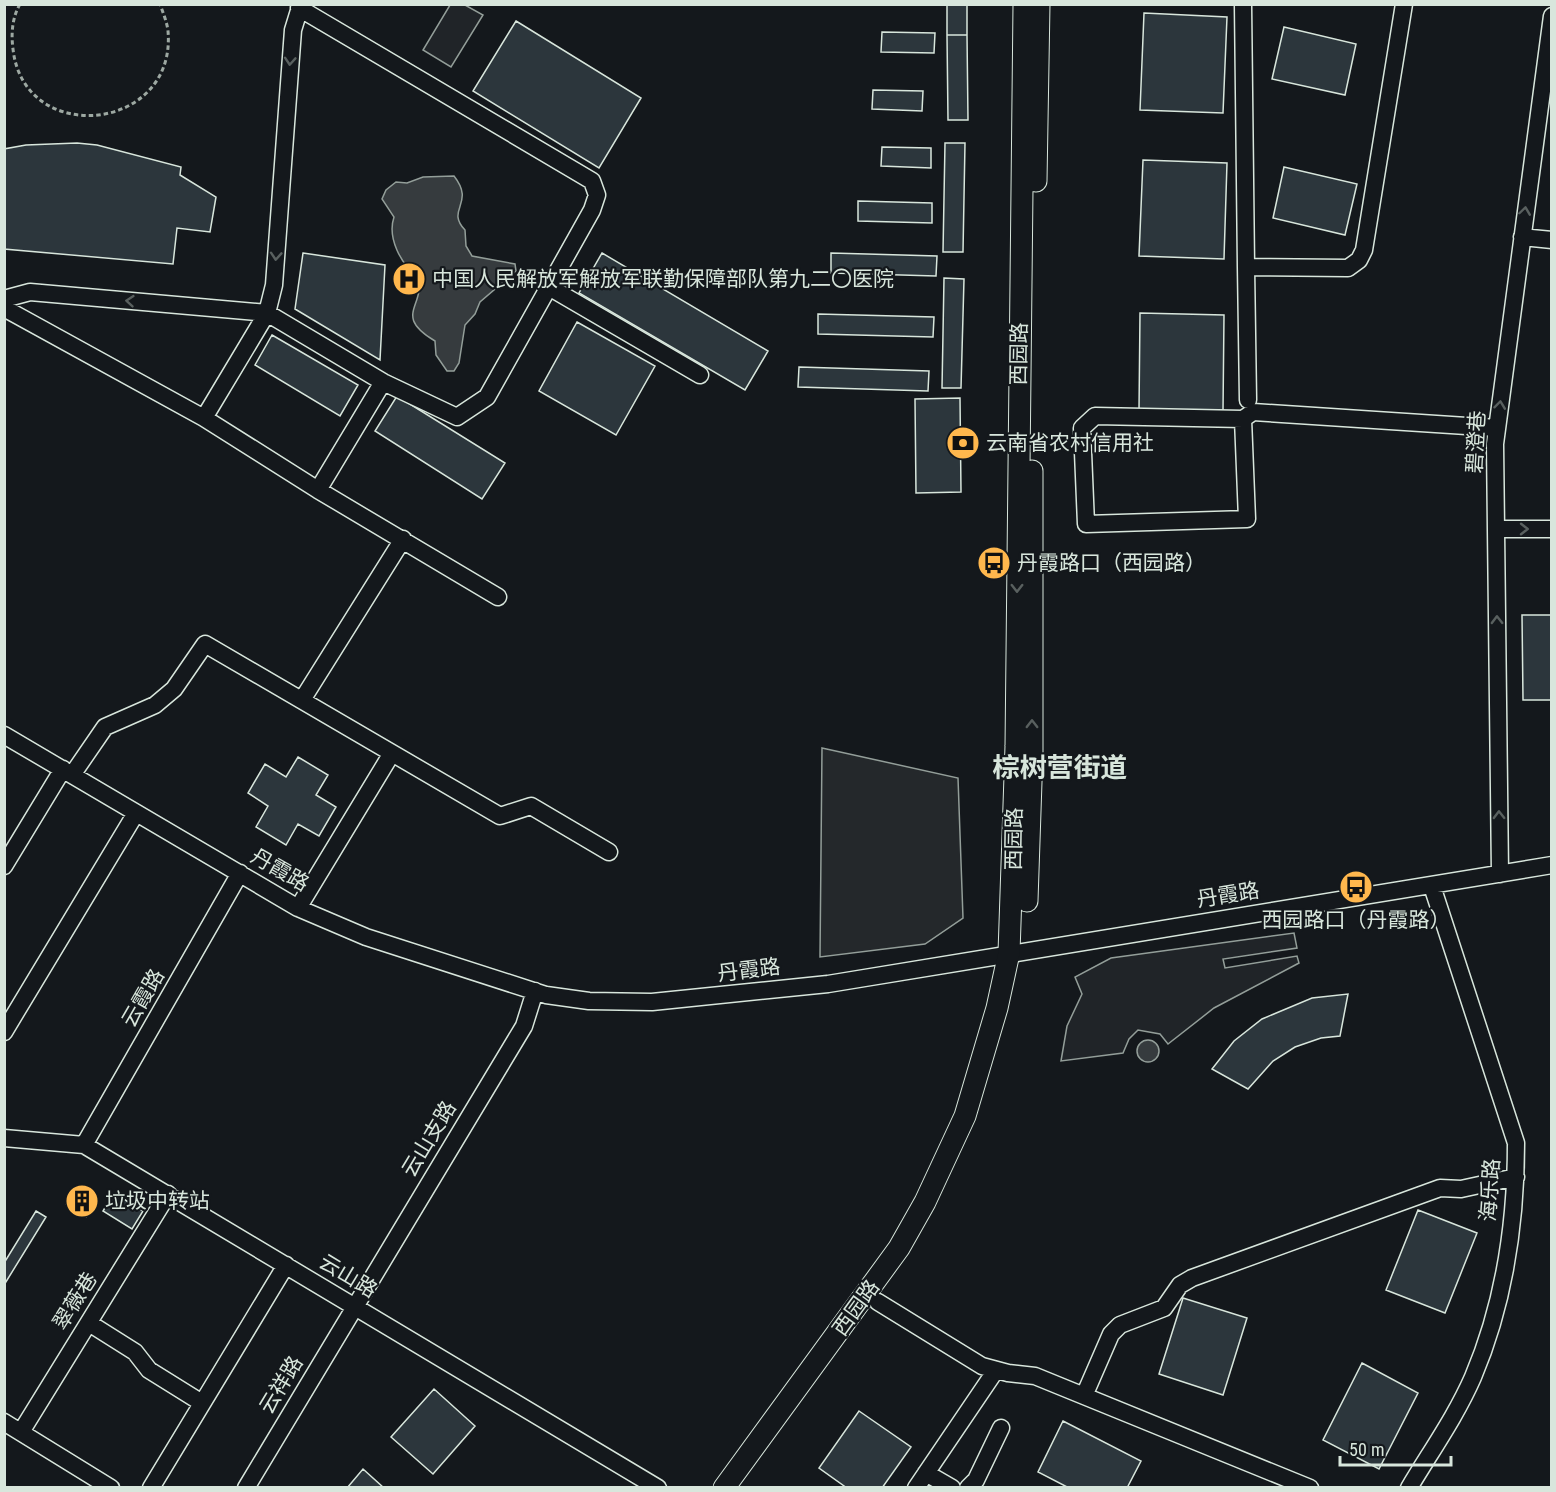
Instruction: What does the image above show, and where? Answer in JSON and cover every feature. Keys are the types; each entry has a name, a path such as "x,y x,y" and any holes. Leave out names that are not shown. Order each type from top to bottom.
{"main road":[{"name":"西园路","path":"724,1488 899,1248 925,1202 965,1116 1016,951 1024,4"},
{"name":"西园路","path":"742,1488 911,1256 938,1209 979,1121 1011,1012 1032,752 1032,450 1039,4"}],"street":[{"path":"1243,4 1248,400"},
{"path":"1246,267 1348,268 1359,260 1364,250 1404,4"},
{"path":"4,299 30,292 267,313 383,382 457,417 487,397 592,210 597,195 592,181 300,6 293,30 274,285 267,313 204,418"},
{"name":"碧澄巷","path":"1500,874 1497,428 1551,16"},
{"path":"1522,237 1551,240"},
{"path":"549,287 700,375"},
{"path":"4,308 204,418 318,490 498,597"},
{"path":"318,490 383,382"},
{"path":"1243,419 1247,519 1086,525 1082,428 1095,416 1243,419 1253,412 1497,428"},
{"path":"1496,529 1551,529"},
{"path":"302,700 403,539"},
{"path":"4,866 68,772 105,726 155,705 174,689 205,644 500,816 531,806 609,852"},
{"name":"丹霞路","path":"4,735 298,908 366,937 535,991 589,1002 664,1001 828,984 1016,951 1432,886 1551,865"},
{"path":"298,908 392,753"},
{"path":"4,1032 136,813"},
{"name":"云霞路","path":"84,1144 240,873"},
{"name":"海乐路","path":"1408,1488 1451,1420 1473,1377 1491,1326 1502,1285 1516,1178 1516,1143 1432,886"},
{"name":"云山支路","path":"354,1306 524,1026 535,991"},
{"name":"云山路","path":"4,1138 84,1144 658,1488"},
{"path":"1084,1395 1111,1334 1120,1325 1164,1308 1180,1285 1192,1278 1440,1188 1461,1189 1516,1178"},
{"name":"翠薇巷","path":"21,1432 168,1194"},
{"path":"151,1488 286,1265"},
{"path":"878,1302 936,1340 982,1366 1035,1376 1310,1488"},
{"name":"云祥路","path":"246,1488 354,1306"},
{"path":"88,1323 135,1352 149,1370 202,1403"},
{"path":"916,1488 996,1370"},
{"path":"4,1422 111,1488"},
{"path":"968,1488 1001,1428"},
{"path":"926,1473 952,1488"}],"path":[{"path":"20,4 12,34 14,59 24,81 48,104 62,112 86,117 113,114 137,102 156,82 166,57 168,30 160,4"}],"shaded area":[{"path":"450,5 465,5 483,15 451,67 423,50"},
{"path":"454,176 462,193 458,217 465,230 466,246 472,256 515,264 516,271 480,302 475,314 465,325 459,363 454,371 447,371 436,355 435,341 415,324 413,310 418,296 418,276 406,265 397,250 392,234 394,217 382,199 386,190 396,182 407,183 423,177"},
{"path":"822,748 958,778 963,918 925,944 820,957"},
{"path":"1294,933 1297,948 1223,959 1225,968 1297,956 1299,963 1214,1008 1168,1044 1160,1034 1138,1030 1129,1039 1123,1053 1061,1061 1067,1026 1082,994 1075,977 1111,958"},
{"path":"1148,1040 1158,1047 1159,1051 1152,1061 1148,1062 1138,1055 1137,1051 1144,1041"}],"building":[{"path":"947,4 967,4 967,35 947,35"},
{"path":"1144,13 1227,17 1223,113 1140,110"},
{"path":"516,21 641,98 599,168 473,91"},
{"path":"1284,27 1356,44 1345,95 1272,79"},
{"path":"882,32 935,33 934,53 881,52"},
{"path":"947,35 967,35 968,120 948,120"},
{"path":"873,90 923,91 922,111 872,109"},
{"path":"77,143 97,145 181,167 180,175 216,197 210,232 177,228 173,264 4,249 4,149 26,145"},
{"path":"945,143 965,143 963,252 943,252"},
{"path":"882,147 931,148 931,168 881,166"},
{"path":"1143,160 1227,163 1224,259 1139,256"},
{"path":"1284,167 1357,184 1345,235 1273,218"},
{"path":"858,201 932,203 932,223 858,221"},
{"path":"303,253 385,265 380,360 295,309"},
{"path":"602,253 768,351 745,390 579,293"},
{"path":"831,253 937,256 936,276 831,273"},
{"path":"944,278 964,279 961,388 942,388"},
{"path":"1140,313 1224,315 1223,411 1139,410"},
{"path":"818,314 934,317 933,337 818,334"},
{"path":"577,322 655,366 616,435 539,391"},
{"path":"272,335 358,385 340,416 255,365"},
{"path":"799,367 929,371 928,391 798,387"},
{"path":"397,396 505,463 482,499 375,431"},
{"path":"960,398 961,492 916,493 915,399"},
{"path":"1522,615 1552,615 1552,700 1523,700"},
{"path":"298,757 328,775 316,795 336,807 319,836 298,824 286,845 256,827 268,806 248,793 265,764 286,777"},
{"path":"1348,994 1340,1036 1321,1038 1295,1047 1273,1061 1248,1089 1212,1069 1234,1041 1262,1019 1312,998"},
{"name":"垃圾中转站","path":"78,1186 98,1199 86,1217 66,1204"},
{"path":"114,1193 143,1211 132,1229 103,1211"},
{"path":"1418,1210 1477,1233 1445,1313 1386,1290"},
{"path":"36,1211 46,1217 4,1285 4,1263"},
{"path":"1183,1298 1247,1318 1223,1395 1159,1374"},
{"path":"1362,1363 1418,1393 1379,1469 1323,1440"},
{"path":"434,1389 475,1426 433,1474 391,1437"},
{"path":"859,1411 911,1447 882,1488 847,1488 819,1468"},
{"path":"1063,1421 1141,1461 1127,1488 1069,1488 1038,1472"},
{"path":"363,1469 384,1488 347,1488"}],"place":[{"name":"中国人民解放军解放军联勤保障部队第九二〇医院","path":"409,279"},
{"name":"云南省农村信用社","path":"963,443"},
{"name":"丹霞路口（西园路）","path":"994,563"},
{"name":"西园路口（丹霞路）","path":"1356,887"},
{"name":"垃圾中转站","path":"82,1201"}],"district":[{"name":"棕树营街道","path":"1060,768"}]}
